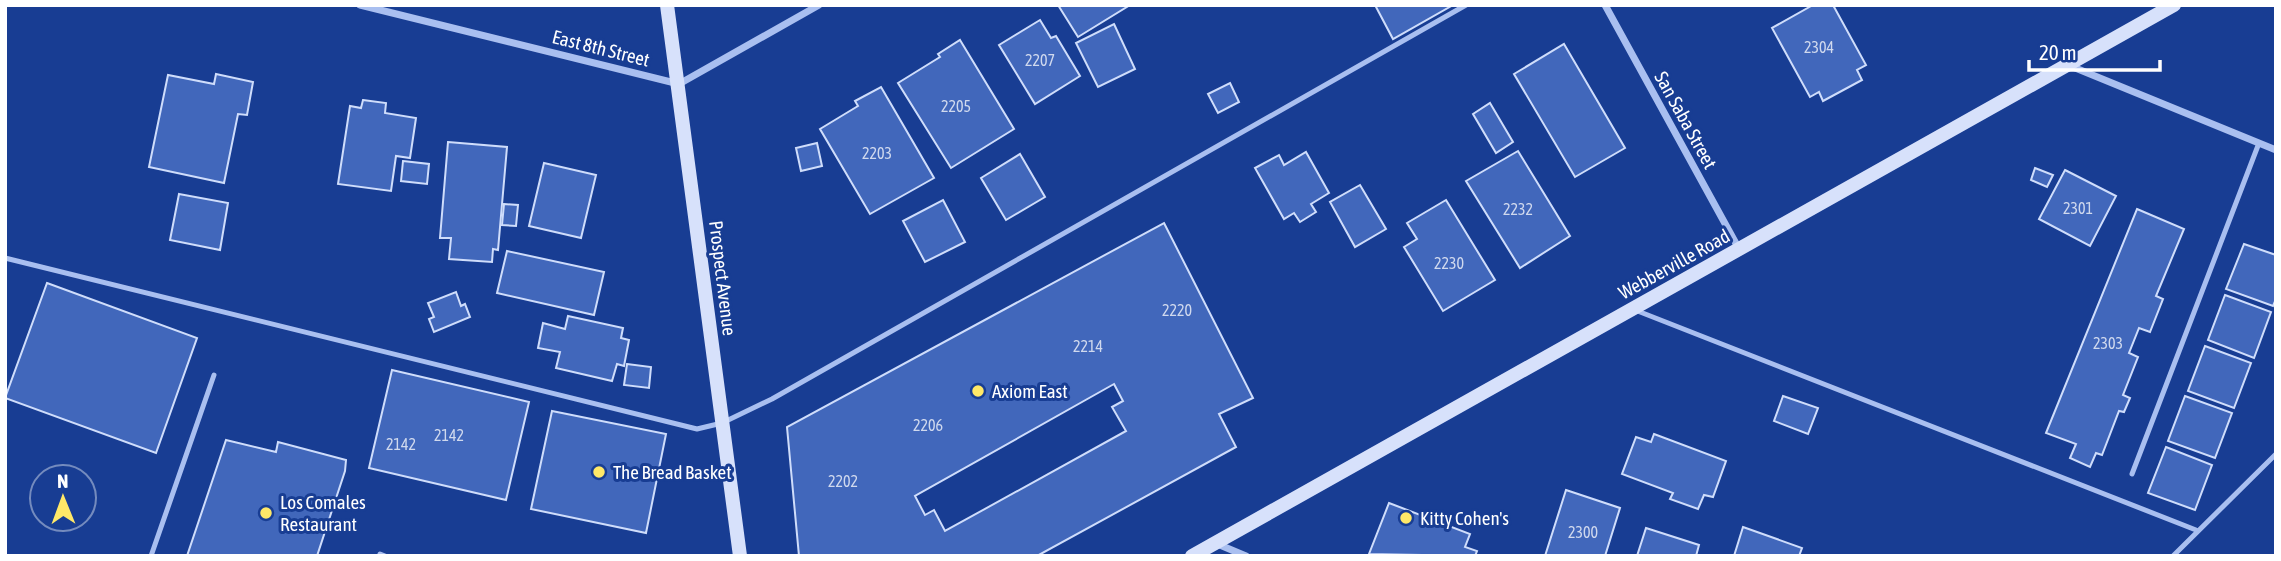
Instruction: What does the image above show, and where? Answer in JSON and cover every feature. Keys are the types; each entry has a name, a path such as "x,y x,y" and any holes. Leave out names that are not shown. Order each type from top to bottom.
{"street":[{"name":"East 8th Street","path":"359,5 679,84"},
{"name":"Prospect Avenue","path":"667,5 740,556"},
{"path":"679,84 819,5"},
{"name":"San Saba Street","path":"1605,5 1739,249"},
{"name":"Webberville Road","path":"1192,556 2174,5"},
{"path":"2067,65 2276,149"},
{"path":"1215,543 1246,556"}],"lane":[{"path":"5,258 697,429 722,423 772,399 1466,5"},
{"path":"2132,474 2259,143"},
{"path":"1632,309 2196,530"},
{"path":"151,556 214,375"},
{"path":"2173,556 2196,530 2276,454"}],"building":[{"path":"1058,5 1130,5 1078,37"},
{"path":"1375,5 1453,5 1393,39"},
{"path":"1813,5 1833,5 1866,65 1857,70 1862,80 1823,101 1819,92 1810,97 1772,28"},
{"path":"1040,20 1051,38 1056,36 1080,76 1035,104 999,45"},
{"path":"1114,24 1135,69 1098,87 1076,43"},
{"path":"960,40 1014,129 951,168 898,83 940,57 938,54"},
{"path":"1564,44 1625,148 1575,177 1514,74"},
{"path":"216,74 253,82 247,115 238,114 224,183 149,167 168,75 214,84"},
{"path":"1230,83 1239,102 1218,113 1208,94"},
{"path":"881,87 934,178 870,214 820,129 858,106 855,101"},
{"path":"363,100 386,103 385,113 416,118 410,158 396,156 391,191 338,184 350,106 361,108"},
{"path":"1490,103 1513,142 1496,153 1473,114"},
{"path":"448,142 507,147 498,250 493,249 492,262 449,259 451,238 440,238"},
{"path":"817,143 822,166 801,171 796,148"},
{"path":"1518,151 1570,236 1520,268 1466,181"},
{"path":"1306,152 1329,193 1311,204 1316,212 1300,222 1294,213 1284,219 1255,168 1279,155 1284,165"},
{"path":"1020,154 1045,197 1006,220 981,178"},
{"path":"403,161 429,164 427,184 401,181"},
{"path":"544,163 596,175 581,238 529,226"},
{"path":"2035,168 2053,175 2047,187 2031,180"},
{"path":"2065,170 2116,196 2090,246 2039,219"},
{"path":"1360,185 1386,229 1355,247 1330,202"},
{"path":"179,194 228,203 220,250 170,240"},
{"path":"943,200 965,242 925,262 903,221"},
{"path":"1446,200 1495,280 1443,311 1404,247 1417,239 1407,223"},
{"path":"504,204 518,205 516,226 502,225"},
{"path":"2137,209 2184,229 2156,296 2163,299 2150,332 2139,328 2129,353 2138,357 2123,395 2130,398 2124,412 2119,411 2102,455 2096,453 2090,467 2070,458 2076,444 2046,433"},
{"name":"Axiom East","path":"1164,223 1253,398 1219,414 1236,447 1037,556 799,556 787,427","holes":["1114,384 1123,401 1112,407 1126,431 945,531 934,510 925,515 915,496"]},
{"path":"2244,244 2276,255 2276,299 2273,306 2226,289"},
{"path":"507,251 604,272 594,315 497,293"},
{"path":"47,283 197,338 156,453 5,398"},
{"path":"456,292 461,306 465,304 470,317 434,332 429,319 434,317 428,303"},
{"path":"2225,295 2271,312 2254,358 2208,340"},
{"path":"568,316 623,328 621,338 629,340 624,366 617,364 612,381 556,368 560,352 538,348 543,323 565,329"},
{"path":"2205,346 2251,363 2234,408 2188,391"},
{"path":"627,364 651,367 649,388 624,385"},
{"path":"392,370 529,402 506,500 369,468"},
{"path":"1783,396 1818,408 1808,434 1774,421"},
{"path":"2185,396 2232,413 2215,458 2168,441"},
{"name":"The Bread Basket","path":"552,411 666,434 646,533 531,509"},
{"path":"1654,434 1726,461 1713,497 1704,495 1698,509 1670,499 1673,493 1622,474 1636,437 1651,442"},
{"name":"Los Comales Restaurant","path":"226,440 276,452 278,442 346,460 345,471 317,556 187,556"},
{"path":"2166,447 2212,465 2195,510 2148,493"},
{"path":"1566,490 1620,508 1605,556 1545,556"},
{"name":"Kitty Cohen's","path":"1389,503 1470,534 1465,547 1477,551 1475,556 1369,554"},
{"path":"1743,527 1802,548 1799,556 1734,556"},
{"path":"1646,528 1699,545 1696,556 1637,556"}],"place":[{"name":"Axiom East","path":"978,391"},
{"name":"The Bread Basket","path":"599,472"},
{"name":"Los Comales Restaurant","path":"266,513"},
{"name":"Kitty Cohen's","path":"1406,518"}]}
